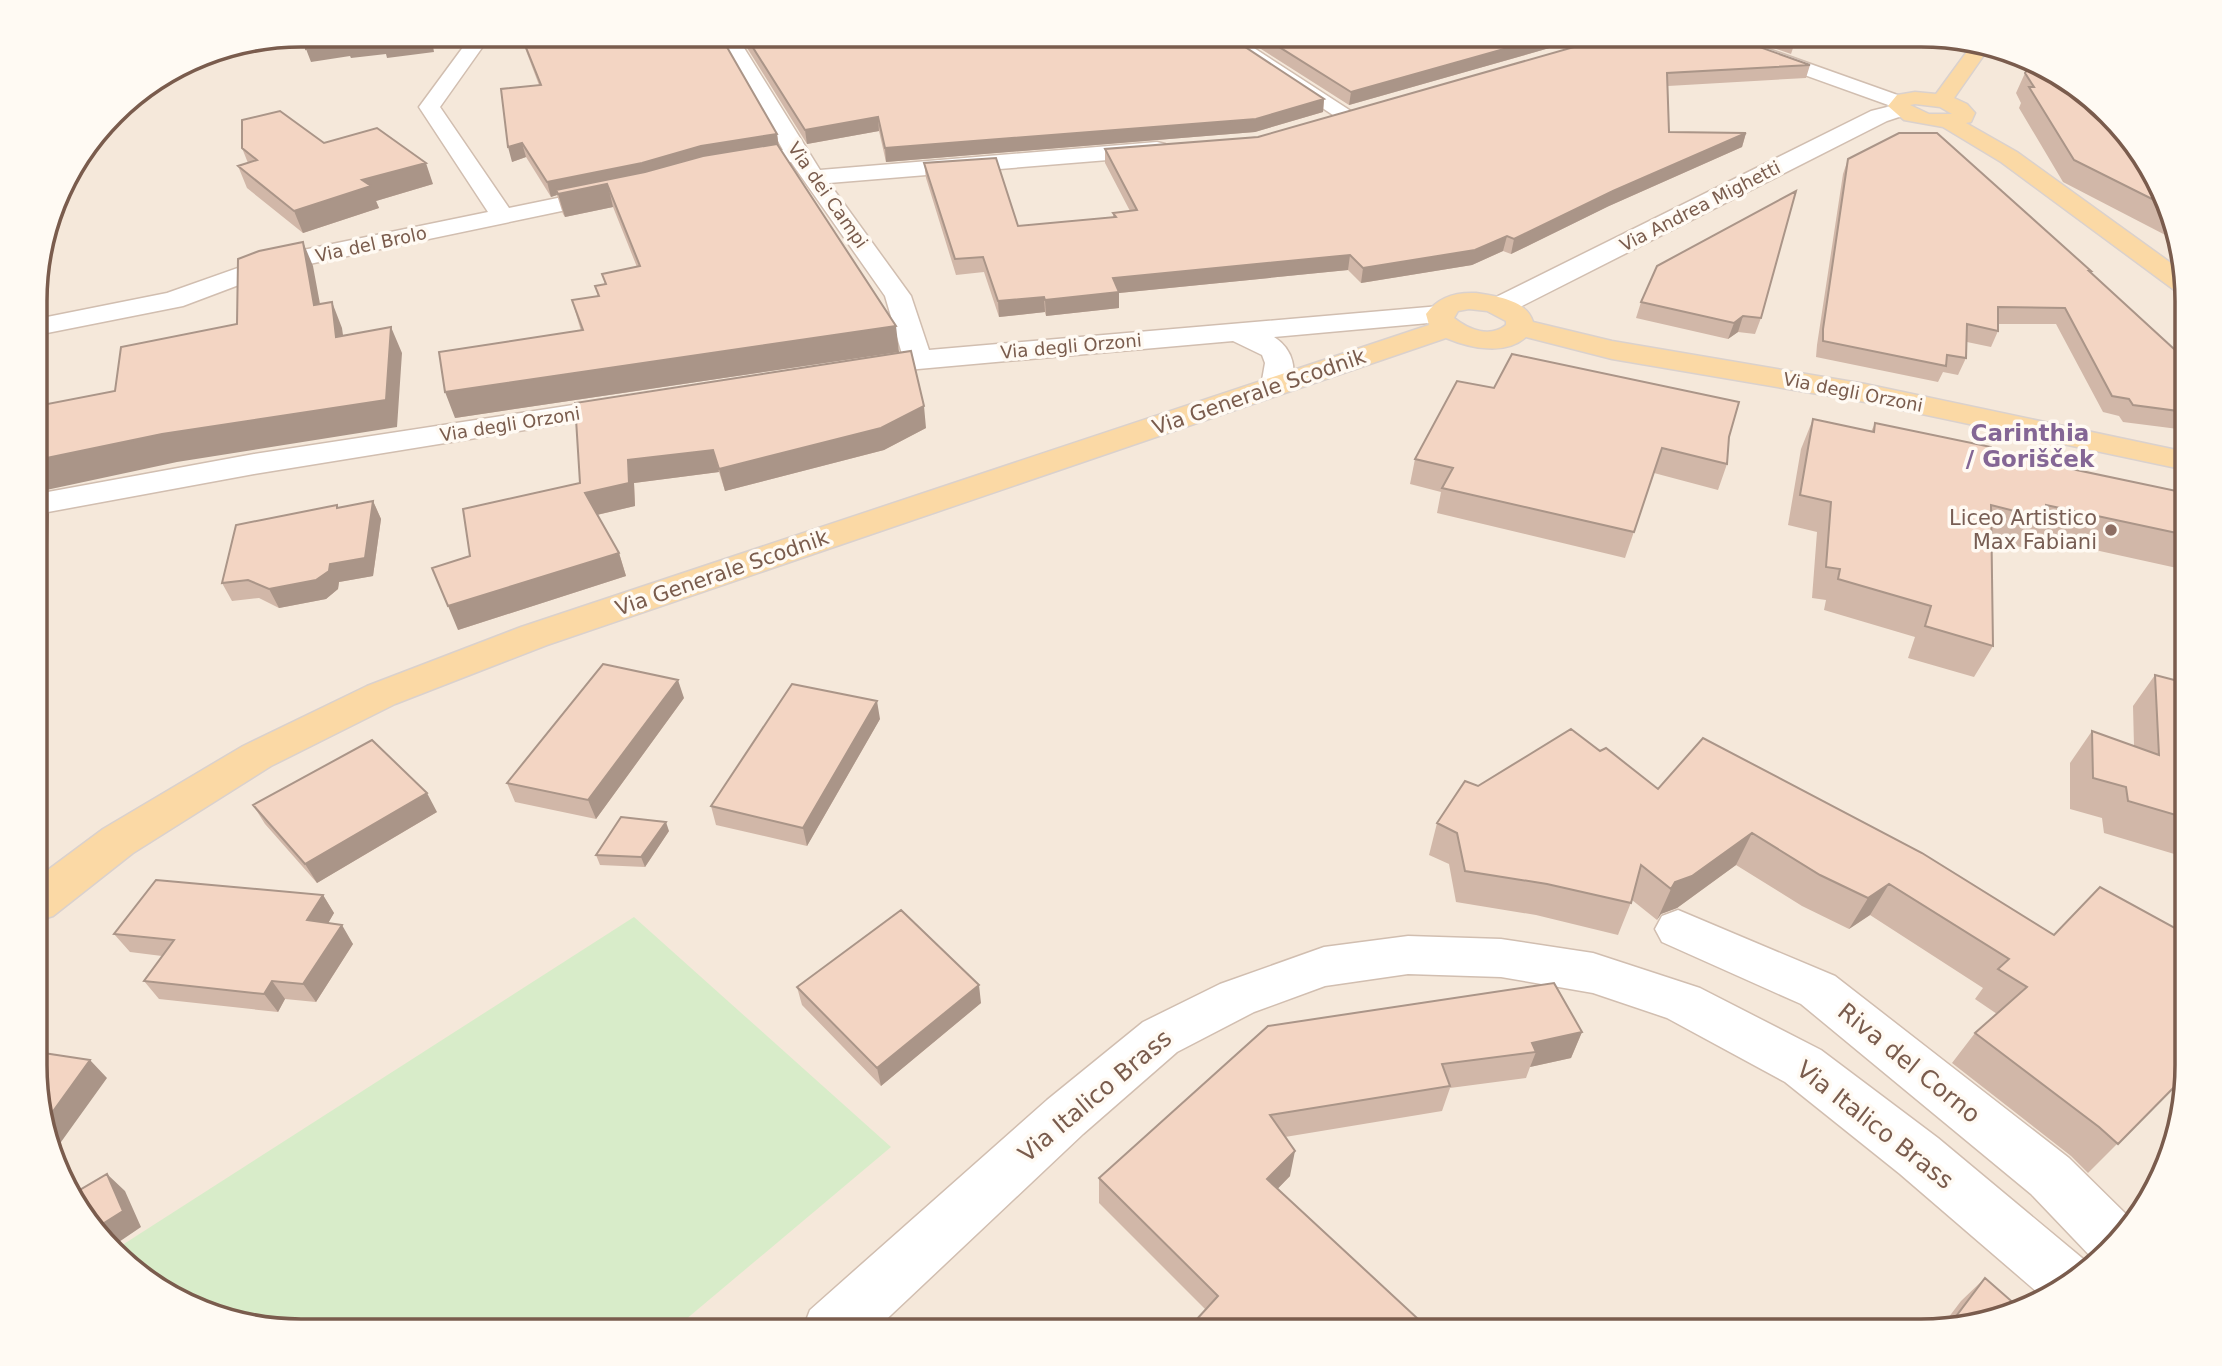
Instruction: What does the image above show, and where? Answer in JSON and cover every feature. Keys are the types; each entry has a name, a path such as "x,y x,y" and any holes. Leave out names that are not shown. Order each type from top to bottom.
{"main road":[{"path":"1900,106 1921,118 1944,111 1977,54"},
{"path":"1944,111 2174,277"},
{"name":"Via degli Orzoni","path":"1510,316 1516,333 1491,339 1475,339 1444,321 1444,307 1454,302 1469,301 1612,351 1865,393 2175,459"},
{"name":"Via Generale Scodnik","path":"47,895 118,841 257,756 381,695 547,631 1276,386 1444,321"}],"street":[{"path":"473,47 429,107 503,216"},
{"name":"Via dei Campi","path":"734,47 797,154 898,296 918,360"},
{"path":"1240,47 1346,115"},
{"path":"1743,47 1900,106"},
{"name":"Via Andrea Mighetti","path":"1510,316 1900,106"},
{"path":"1320,123 1373,108"},
{"path":"814,177 1173,148"},
{"path":"704,170 797,154"},
{"name":"Via del Brolo","path":"47,325 174,300 270,265 637,189"},
{"name":"Via degli Orzoni","path":"836,372 918,360 1235,332 1444,321"},
{"name":"Via degli Orzoni","path":"1235,332 1263,341 1278,354 1282,366 1276,386"},
{"name":"Via degli Orzoni","path":"47,502 254,464 647,402"},
{"name":"Riva del Corno","path":"1678,929 1818,990 2050,1176 2109,1235"},
{"name":"Via Italico Brass","path":"844,1319 1065,1116 1160,1037 1237,998 1324,967 1408,955 1501,958 1593,973 1683,1003 1803,1066 1919,1156 2061,1276"}],"shaded area":[{"path":"1920,47 1954,49 1986,56 2048,81 2088,110 2112,134 2132,160 2155,204 2173,268 2175,1064 2173,1098 2166,1130 2141,1192 2112,1232 2088,1256 2048,1285 1986,1310 1954,1317 1920,1319 302,1319 268,1317 236,1310 174,1285 134,1256 110,1232 90,1206 67,1162 49,1098 49,268 61,220 81,174 110,134 134,110 189,73 236,56 285,48"}],"green space":[{"path":"634,917 891,1147 686,1319 268,1317 236,1310 189,1293 160,1276 123,1245"}],"building":[{"path":"526,47 727,47 777,134 701,146 642,163 547,182 522,143 508,147 501,89 541,85"},
{"path":"753,47 1245,47 1324,99 1256,119 885,148 878,117 805,130"},
{"path":"1279,47 1511,47 1351,92"},
{"path":"1574,47 1760,47 1810,65 1667,73 1669,132 1746,133 1613,191 1514,239 1507,236 1475,250 1363,268 1350,255 1113,278 1119,292 1045,300 1044,297 998,301 983,257 955,259 924,163 996,158 1018,226 1116,217 1113,213 1137,210 1105,149 1258,137"},
{"path":"2027,70 2048,81 2088,110 2112,134 2132,160 2153,200 2074,160 2029,87 2034,87 2025,73"},
{"path":"280,111 324,143 377,128 426,163 362,180 371,186 294,211 238,166 257,160 242,148 242,120"},
{"path":"1899,133 1937,133 2175,350 2175,411 2133,405 2129,399 2112,396 2065,308 1998,307 1998,331 1967,324 1966,358 1947,355 1946,366 1823,341 1848,159"},
{"path":"777,144 896,326 445,392 439,352 583,330 572,300 599,296 595,286 606,284 602,274 640,266 607,184 558,194 556,190 645,172 703,156"},
{"path":"1796,191 1761,318 1743,316 1734,323 1641,302 1657,266"},
{"path":"303,242 314,305 332,302 336,337 391,327 386,400 162,434 47,458 47,404 115,391 121,347 237,324 238,259 259,251"},
{"path":"911,351 924,406 881,428 719,469 713,450 628,460 629,483 585,493 619,553 448,606 432,568 470,556 463,509 580,483 575,403"},
{"path":"1512,354 1739,402 1729,437 1727,464 1662,448 1634,532 1442,488 1453,468 1415,459 1457,381 1494,388"},
{"path":"1813,419 1874,432 1875,423 1991,447 1991,452 2175,491 2175,533 2046,505 2046,519 1991,505 1993,646 1925,626 1931,606 1838,579 1840,569 1826,567 1831,502 1800,495"},
{"path":"373,501 365,558 330,564 329,571 316,580 269,589 248,580 222,583 236,525 337,505 337,508"},
{"path":"603,664 678,680 588,800 507,783"},
{"path":"2155,675 2175,680 2175,815 2128,801 2126,787 2093,778 2092,731 2159,755"},
{"path":"792,684 877,701 803,828 711,806"},
{"path":"1571,729 1600,751 1606,748 1658,789 1703,738 1922,853 2054,935 2100,887 2175,928 2174,1088 2118,1144 1975,1033 2027,987 1998,969 2009,959 1889,884 1868,898 1820,875 1752,833 1692,876 1675,882 1671,889 1641,865 1631,903 1547,884 1465,871 1457,833 1437,823 1465,781 1478,786"},
{"path":"372,740 427,793 305,864 253,805"},
{"path":"621,817 666,822 641,857 596,855"},
{"path":"156,880 323,895 307,920 342,925 303,984 272,981 264,994 144,981 174,940 114,934"},
{"path":"901,910 979,985 877,1068 797,987"},
{"path":"1554,983 1582,1032 1532,1043 1536,1052 1442,1064 1450,1086 1270,1115 1295,1151 1267,1179 1418,1319 1197,1319 1218,1296 1099,1178 1268,1026"},
{"path":"47,1054 90,1060 52,1113"},
{"path":"107,1174 123,1211 103,1223 80,1190"},
{"path":"1985,1278 2012,1301 1986,1310 1956,1317"}],"place":[{"name":"Liceo Artistico Max Fabiani","path":"2111,530"}],"district":[{"name":"Carinthia / Gorišček","path":"2030,446"}]}
